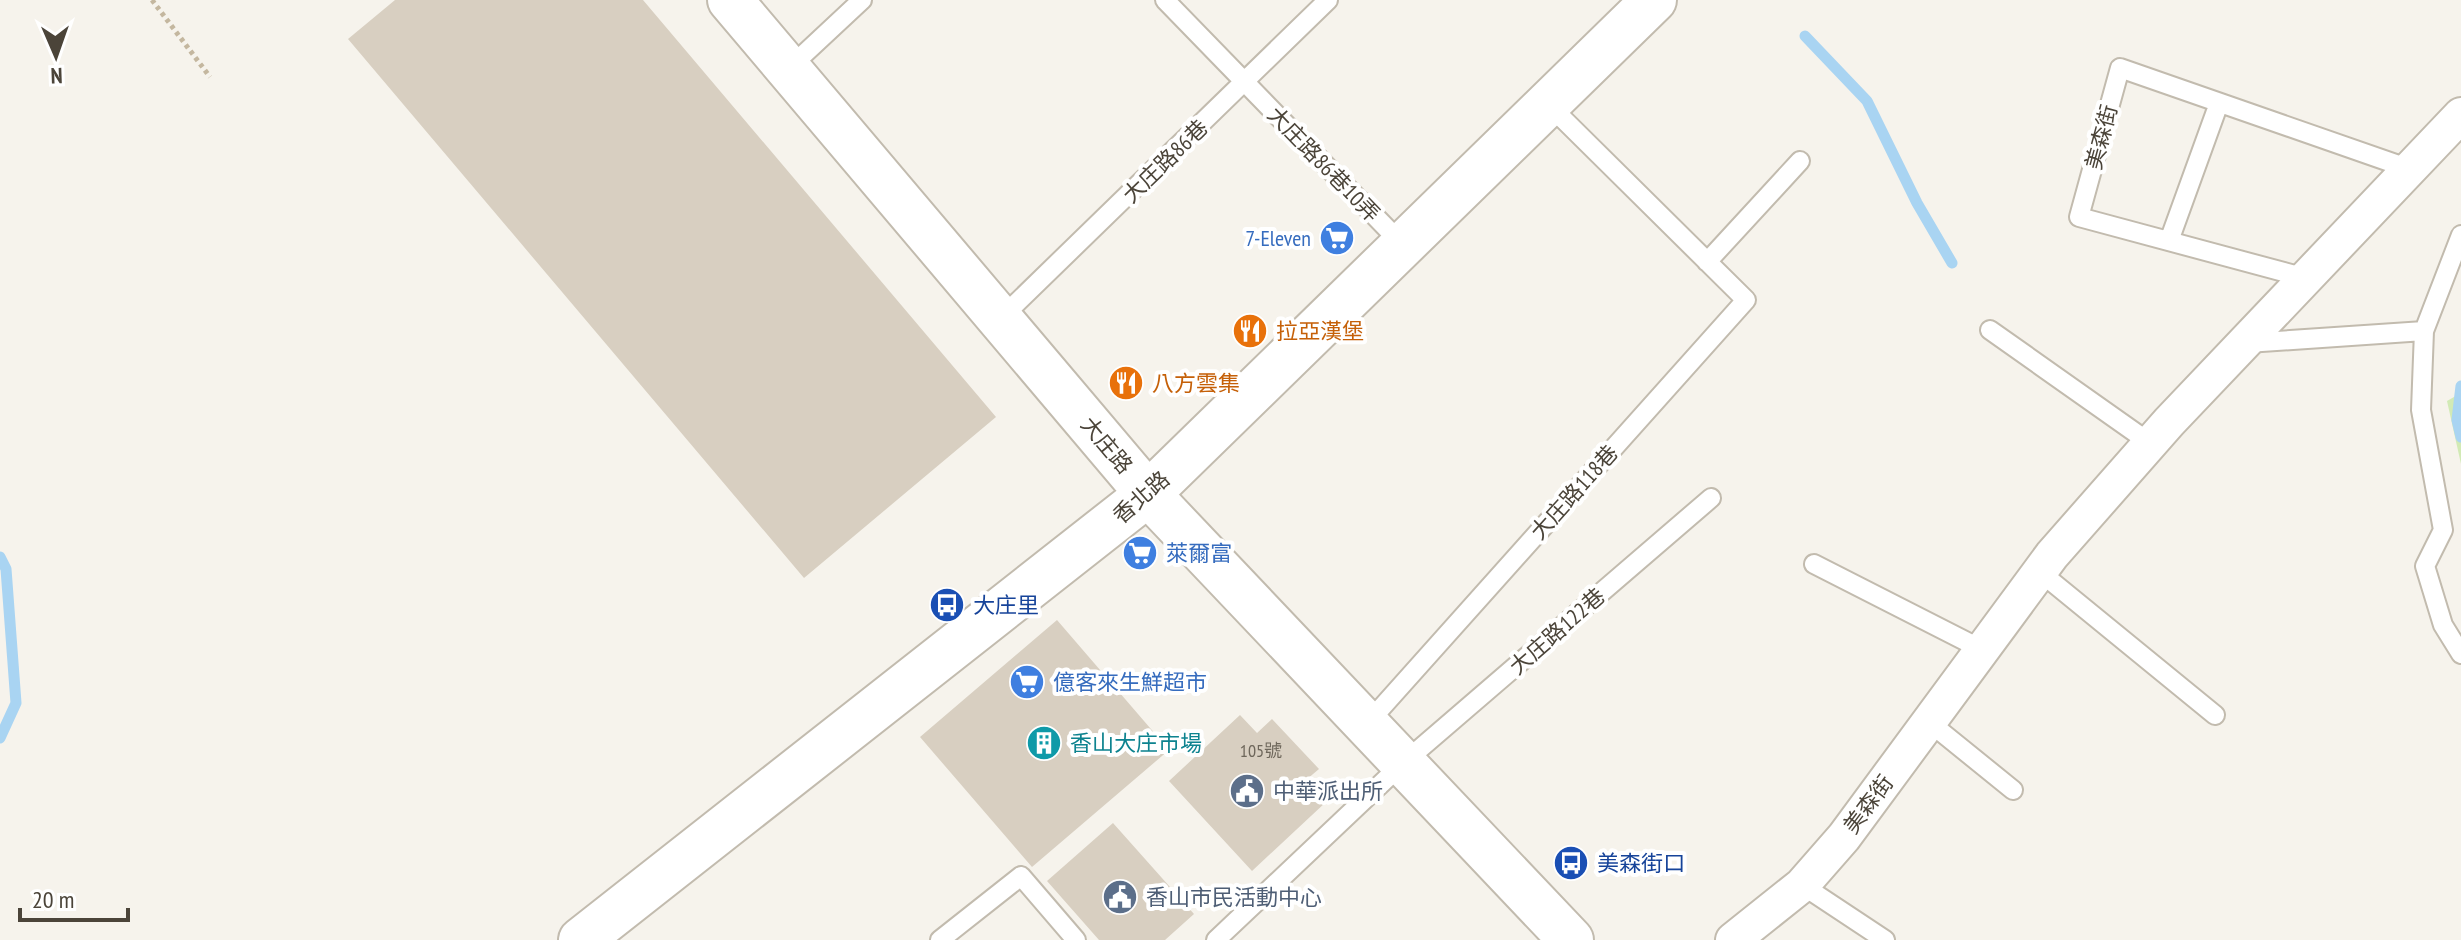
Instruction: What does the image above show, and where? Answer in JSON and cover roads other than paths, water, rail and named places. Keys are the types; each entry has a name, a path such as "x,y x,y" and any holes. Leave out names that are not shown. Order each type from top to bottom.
{"street":[{"name":"大庄路","path":"730,0 1148,494 1571,940"},
{"name":"香北路","path":"593,937 1148,494 1654,0"},
{"name":"美森街","path":"1733,940 1802,885 1844,837 2040,572 2150,443 2461,115"}],"lane":[{"path":"788,69 862,0"},
{"name":"大庄路86巷10弄","path":"1165,0 1403,245"},
{"name":"大庄路86巷","path":"1000,319 1328,0"},
{"name":"美森街","path":"2306,278 2079,217 2120,68 2410,169"},
{"path":"2169,241 2219,103"},
{"name":"大庄路118巷","path":"1366,725 1746,300 1548,104"},
{"path":"1707,262 1800,161"},
{"path":"2461,235 2424,331 2421,410 2443,530 2425,566 2443,625 2461,654"},
{"path":"1990,330 2150,443"},
{"path":"2244,343 2424,331"},
{"name":"大庄路122巷","path":"1216,940 1402,764 1711,498"},
{"path":"1814,564 1983,650"},
{"path":"2040,572 2215,715"},
{"path":"1929,722 2013,790"},
{"path":"940,940 1021,876 1076,940"},
{"path":"1802,885 1885,940"}],"waterway":[{"path":"1805,36 1867,101 1917,203 1952,263"},
{"path":"2461,386 2457,420 2461,437"},
{"path":"0,557 6,569 16,703 0,738"}],"place":[{"name":"7-Eleven","path":"1337,238"},
{"name":"拉亞漢堡","path":"1250,331"},
{"name":"八方雲集","path":"1126,383"},
{"name":"萊爾富","path":"1140,553"},
{"name":"大庄里","path":"947,605"},
{"name":"億客來生鮮超市","path":"1027,682"},
{"name":"香山大庄市場","path":"1044,743"},
{"name":"中華派出所","path":"1247,791"},
{"name":"美森街口","path":"1571,863"},
{"name":"香山市民活動中心","path":"1120,897"}]}
